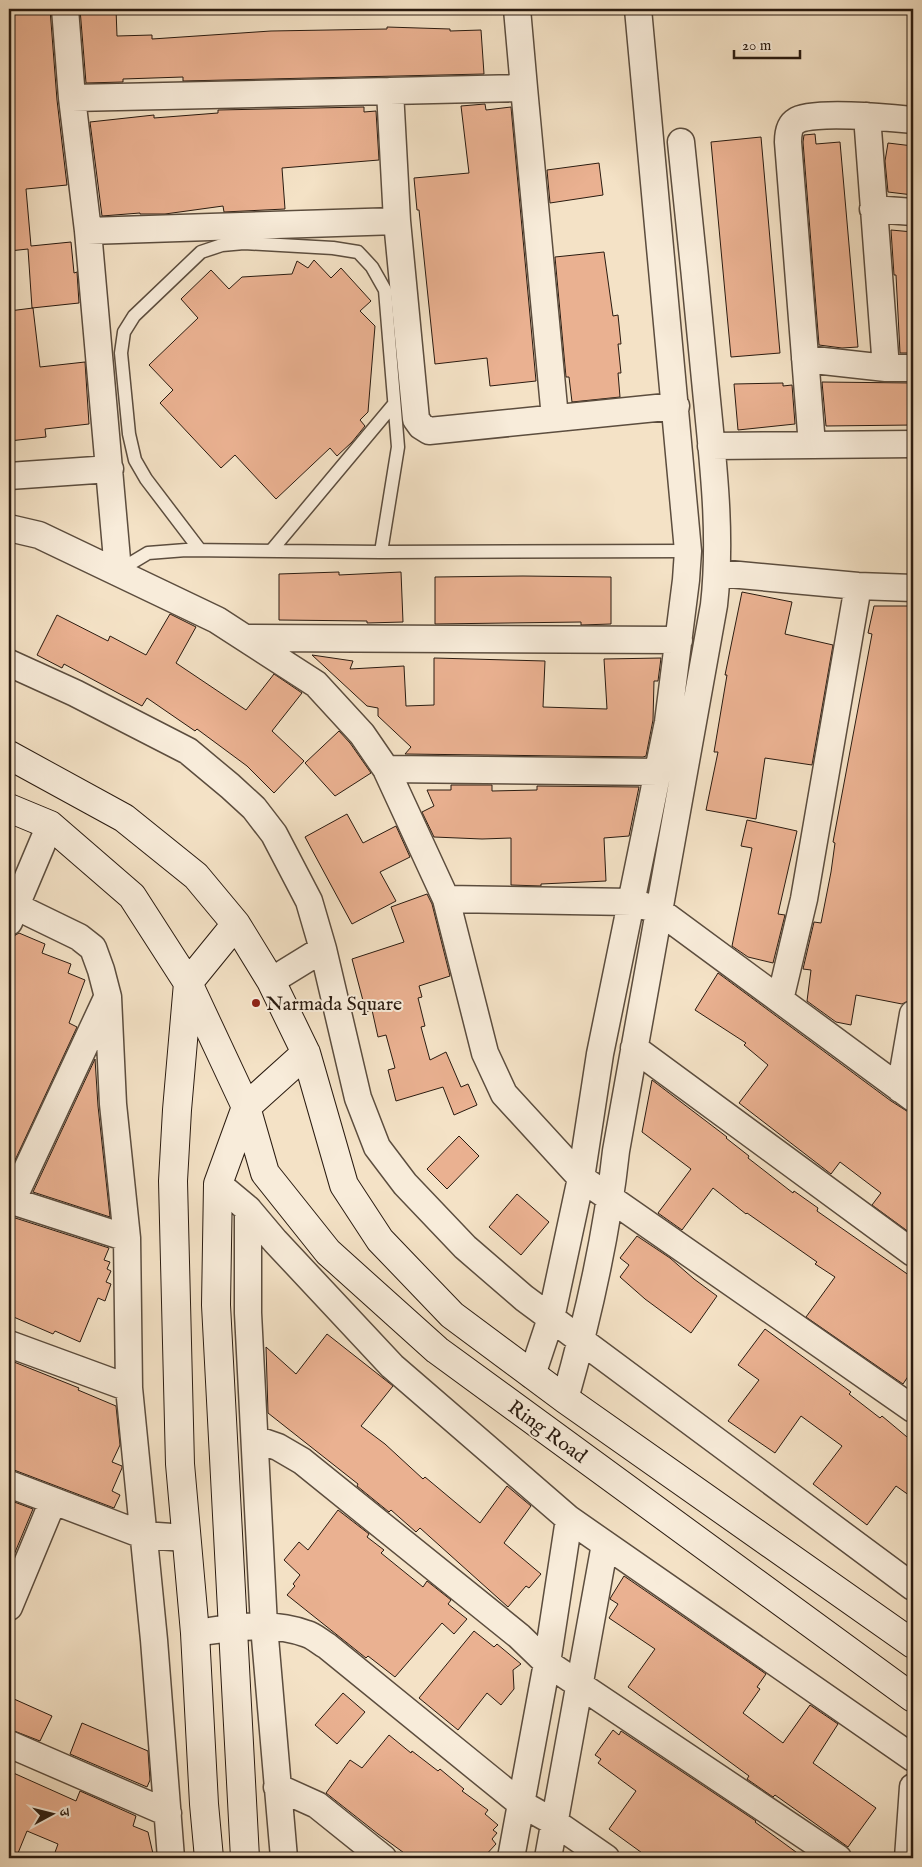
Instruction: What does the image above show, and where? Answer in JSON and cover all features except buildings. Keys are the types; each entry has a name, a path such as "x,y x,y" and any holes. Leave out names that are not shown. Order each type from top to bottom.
{"main road":[{"name":"Ring Road","path":"9,755 124,818 196,876 236,924 271,981 306,1053 344,1185 380,1240 452,1315 565,1399 913,1644"},
{"name":"Ring Road","path":"9,808 50,825 132,896 188,983 246,1107 265,1173 328,1252 430,1343 913,1698"},
{"path":"209,1858 195,1633 180,1464 174,1180 177,1110 188,983 236,924"},
{"path":"245,1858 216,1305 218,1184 246,1107 306,1053"}],"street":[{"path":"65,9 72,98 88,231 118,571"},
{"path":"517,9 555,418"},
{"path":"532,1374 551,1318 581,1178 600,1054 668,722 688,551 638,9"},
{"path":"72,98 524,88"},
{"path":"390,90 397,221 416,419 421,426 429,431 676,406"},
{"path":"812,445 788,142 789,131 794,121 804,117 867,116 913,120"},
{"path":"867,116 886,368"},
{"path":"565,1399 581,1342 611,1200 616,1151 714,605 718,573 717,523 711,440 681,142"},
{"path":"873,209 913,212"},
{"path":"88,231 397,221"},
{"path":"805,359 886,368 913,368"},
{"path":"678,437 812,445 913,444"},
{"path":"9,476 110,469"},
{"path":"9,528 39,535 118,571 217,620 316,684 362,734 386,768 446,899 485,1053 504,1094 581,1178 913,1410"},
{"path":"718,573 858,586 913,588"},
{"path":"780,1000 804,898 858,586"},
{"path":"246,638 678,640"},
{"path":"9,663 75,693 188,751 254,808 274,834 309,901 323,949 358,1098 377,1147 405,1184 465,1247 524,1298 581,1342 913,1586"},
{"path":"386,768 658,772"},
{"path":"50,825 11,911 79,937 93,948 108,996 113,1104 127,1238 129,1388 154,1640 171,1858"},
{"path":"446,899 631,902 658,910 907,1093"},
{"path":"271,981 323,949"},
{"path":"108,996 10,1200 127,1238"},
{"path":"907,1093 913,1014"},
{"path":"634,1048 913,1253"},
{"path":"218,1184 248,1209 275,1241 392,1366 569,1519 913,1758"},
{"path":"248,1209 248,1313 264,1626 284,1858"},
{"path":"9,1344 129,1388"},
{"path":"255,1439 278,1447 302,1461 519,1636 547,1663 838,1858"},
{"path":"9,1484 143,1535 186,1538"},
{"path":"9,1607 53,1501"},
{"path":"511,1858 547,1663 569,1519"},
{"path":"548,1858 605,1544"},
{"path":"195,1633 264,1626 308,1634 327,1646 520,1803 554,1822 606,1858"},
{"path":"9,1744 168,1813"},
{"path":"277,1787 317,1805 384,1858"},
{"path":"908,1858 913,1787"}],"lane":[{"path":"200,550 146,479 135,460 130,434 121,353 124,332 134,316 201,252 222,245 244,243 333,248 358,252 372,267 385,290 398,447 381,552"},
{"path":"271,551 394,404"},
{"path":"118,571 148,554 200,550 381,552 688,551"}],"place":[{"name":"Narmada Square","path":"256,1003"}]}
